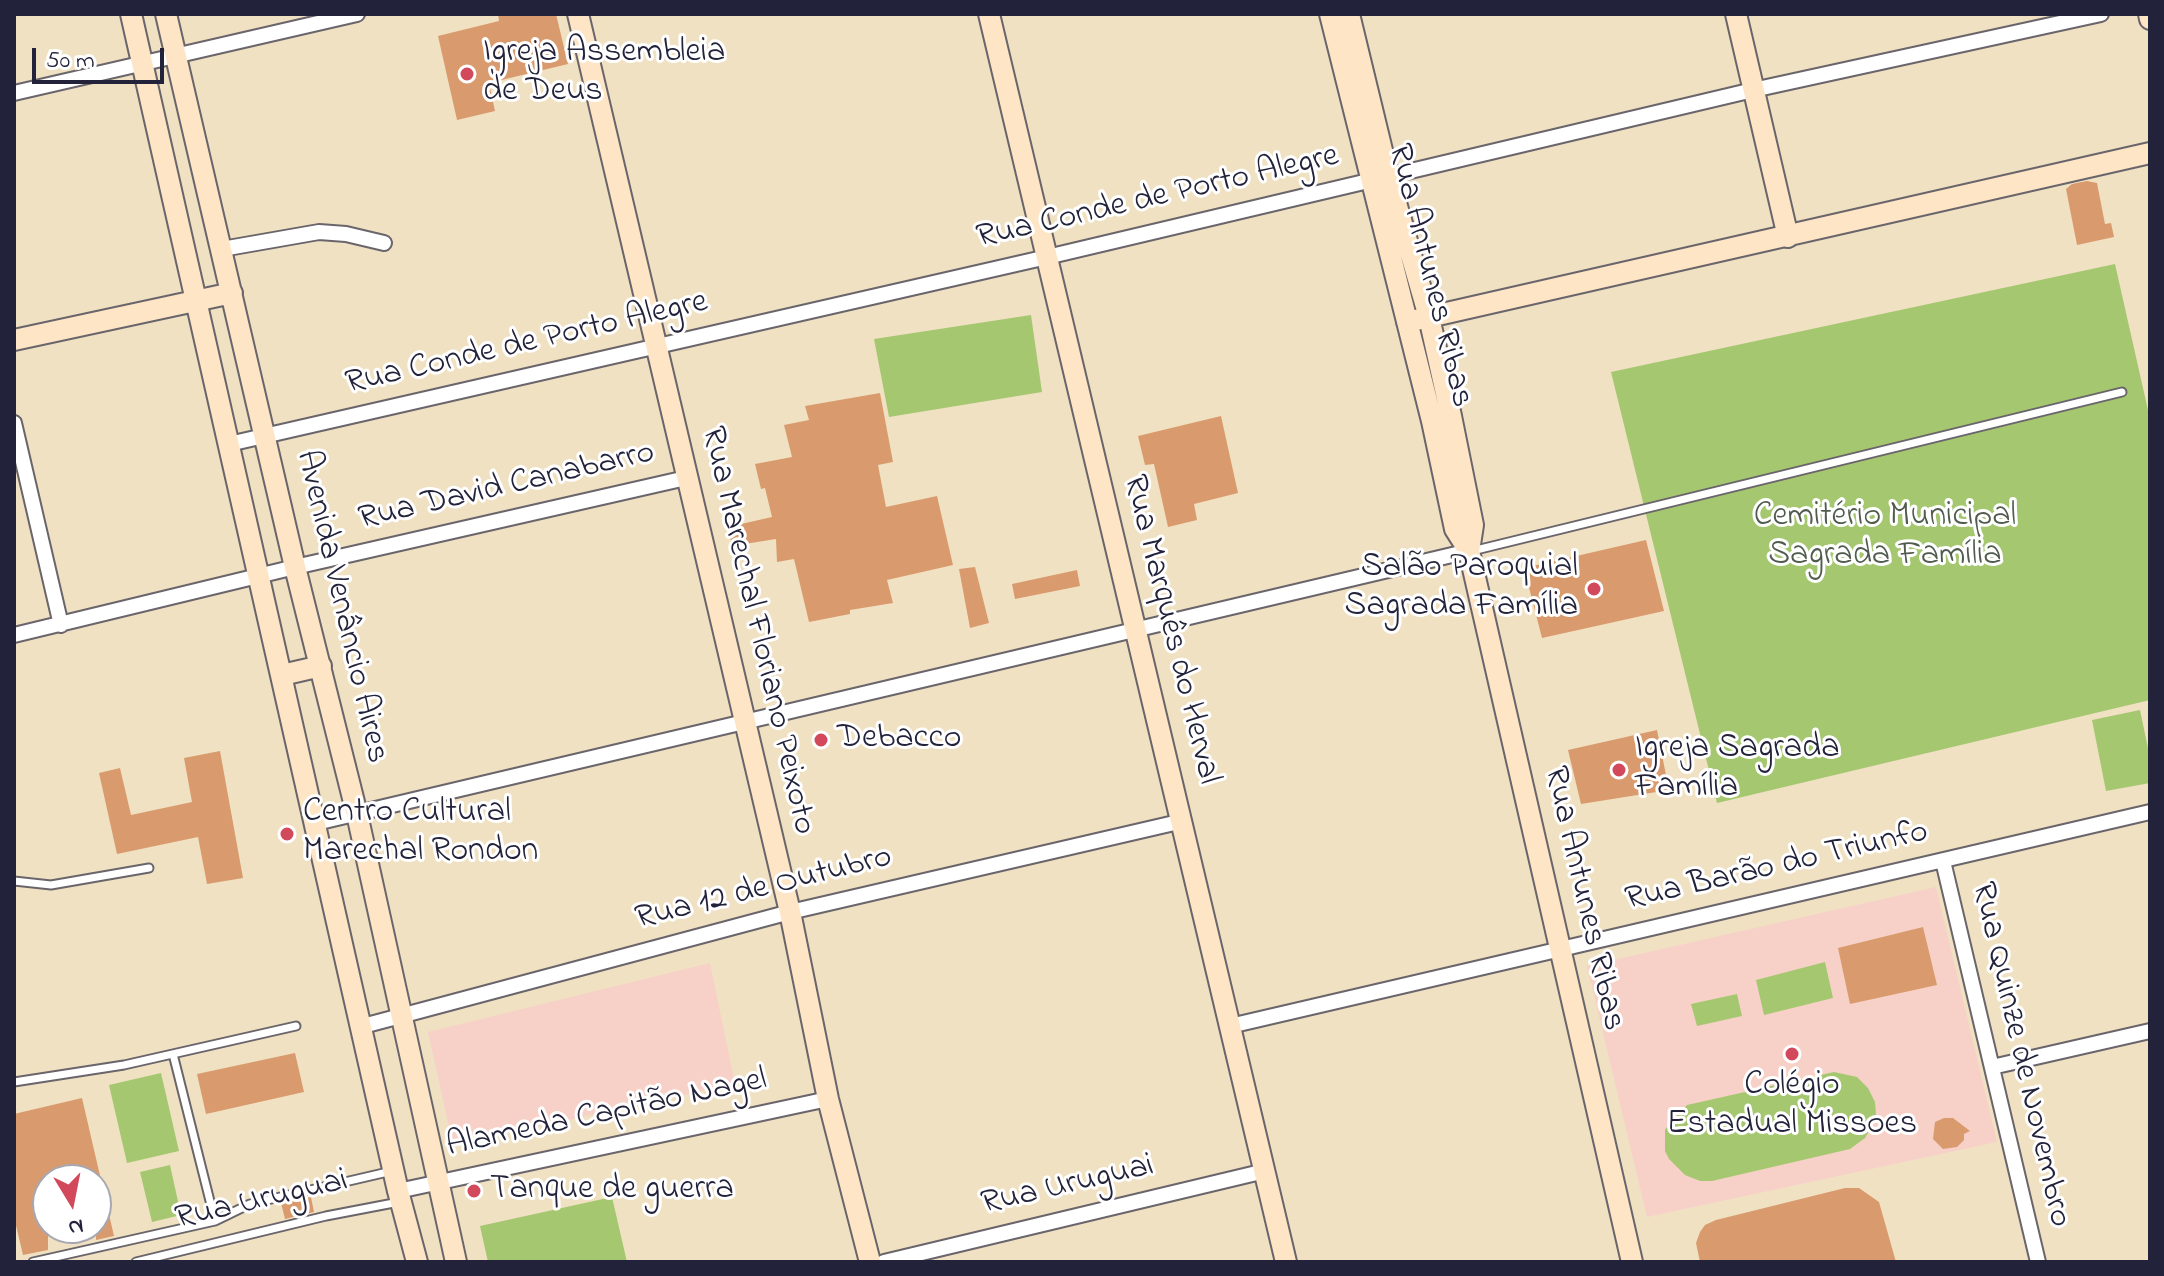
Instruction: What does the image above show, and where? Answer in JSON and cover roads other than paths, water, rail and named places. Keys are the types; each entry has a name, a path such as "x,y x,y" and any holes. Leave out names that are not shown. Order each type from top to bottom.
{"street":[{"name":"Avenida Venâncio Aires","path":"131,14 417,1262"},
{"name":"Avenida Venâncio Aires","path":"166,14 295,567 357,814 456,1262"},
{"path":"14,93 357,14"},
{"name":"Rua Marechal Floriano Peixoto","path":"578,14 790,912 828,1099 870,1262"},
{"name":"Rua Marquês do Herval","path":"989,14 1286,1262"},
{"path":"1736,14 1788,237"},
{"name":"Rua Conde de Porto Alegre","path":"229,444 1047,257 1753,90 2101,14"},
{"name":"Rua Antunes Ribas","path":"1341,21 1379,178 1407,322 1442,419 1473,525 1469,551 1632,1262"},
{"path":"1407,322 2150,153"},
{"name":"Rua Antunes Ribas","path":"1379,178 1429,317 1442,419"},
{"path":"222,249 319,232 346,234 384,243"},
{"path":"14,340 232,293"},
{"path":"14,423 61,625"},
{"name":"Rua David Canabarro","path":"14,635 686,478"},
{"path":"316,823 1469,551"},
{"path":"282,675 321,666"},
{"name":"Rua Barão do Triunfo","path":"1230,1026 2150,812"},
{"name":"Rua 12 de Outubro","path":"363,1026 790,912 1183,821"},
{"name":"Rua Quinze de Novembro","path":"1943,861 2038,1262"},
{"path":"1992,1067 2150,1031"},
{"name":"Alameda Capitão Nagel","path":"400,1196 437,1182 828,1099"},
{"name":"Rua Uruguai","path":"884,1262 1265,1171"}],"lane":[{"path":"1469,551 2122,392"},
{"path":"14,881 51,885 149,868"},
{"path":"14,1082 124,1065 296,1026"},
{"path":"173,1054 215,1221"},
{"path":"33,1262 215,1221 250,1204 394,1170"},
{"name":"Rua Uruguai","path":"136,1262 400,1196"}],"place":[{"name":"Igreja Assembleia de Deus","path":"467,74"},
{"name":"Salão Paroquial Sagrada Família","path":"1594,589"},
{"name":"Debacco","path":"821,740"},
{"name":"Igreja Sagrada Família","path":"1619,770"},
{"name":"Centro Cultural Marechal Rondon","path":"287,834"},
{"name":"Colégio Estadual Missoes","path":"1792,1054"},
{"name":"Tanque de guerra","path":"474,1191"}],"park label":[{"name":"Cemitério Municipal Sagrada Família","path":"1885,538"}]}
